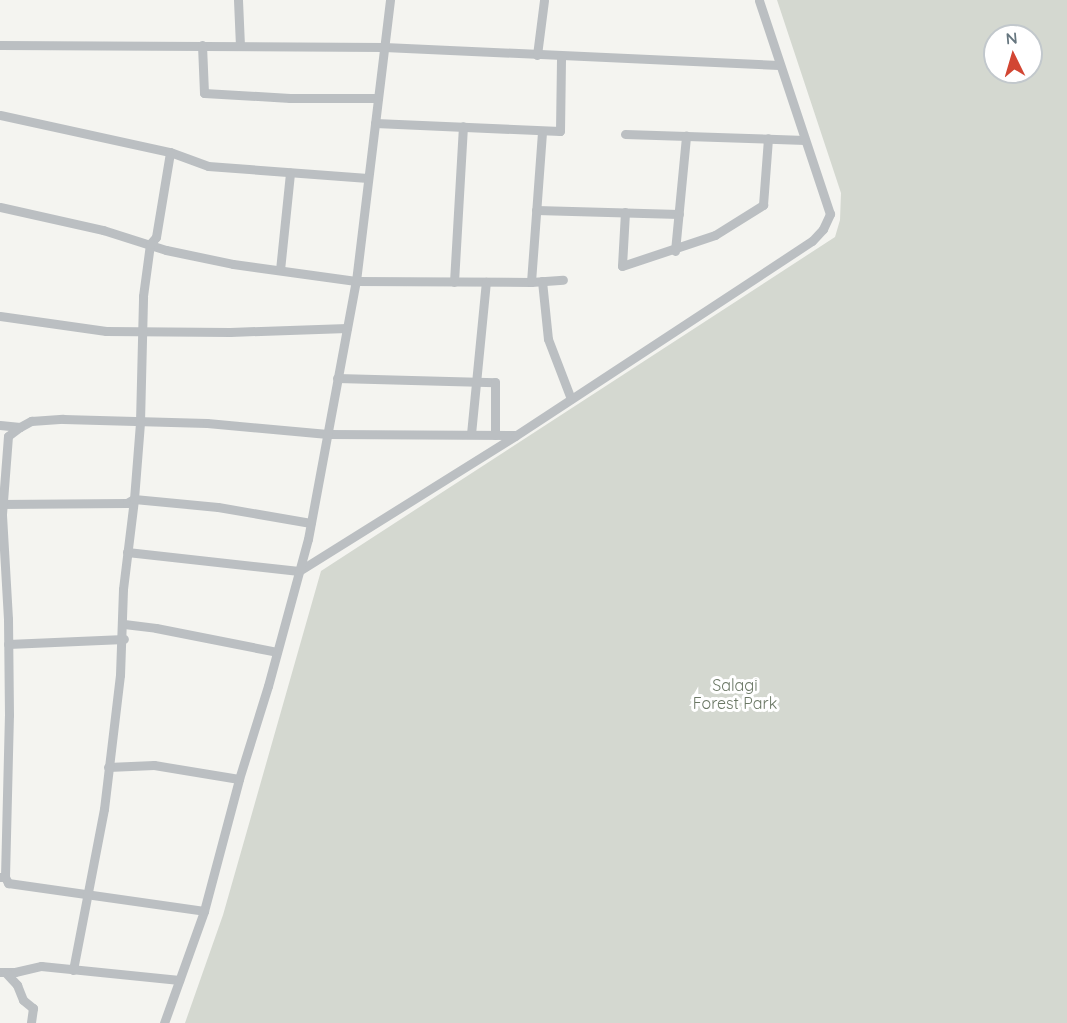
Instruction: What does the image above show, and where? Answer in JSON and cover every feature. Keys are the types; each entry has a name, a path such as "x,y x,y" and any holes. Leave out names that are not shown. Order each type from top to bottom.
{"street":[{"path":"238,0 240,45"},
{"path":"164,1023 204,911 311,523 356,281 390,0"},
{"path":"537,55 544,0"},
{"path":"127,552 299,571 571,399 812,241 823,229 830,214 759,0"},
{"path":"0,45 384,47 779,65"},
{"path":"202,45 204,93 290,98 378,98"},
{"path":"375,123 560,131 561,56"},
{"path":"0,115 171,152 208,166 368,178"},
{"path":"454,282 463,126"},
{"path":"531,282 542,132"},
{"path":"625,134 805,140"},
{"path":"675,251 686,136"},
{"path":"625,212 622,266 675,251 715,235 763,205 768,138"},
{"path":"73,970 84,903 89,897 124,639 123,589 134,499 140,422 139,377 143,296 150,244 156,237 171,152"},
{"path":"280,270 290,173"},
{"path":"0,207 103,230 222,262 356,281 531,282 563,280"},
{"path":"536,210 679,214"},
{"path":"542,281 548,339 571,399"},
{"path":"471,434 486,282"},
{"path":"0,316 106,331 230,332 347,328"},
{"path":"338,378 475,379 495,382 495,435"},
{"path":"204,911 89,897 8,883 3,877 5,648 2,503 8,436 30,421 41,420 207,423 328,434 515,435"},
{"path":"0,425 20,427"},
{"path":"2,503 127,503 134,499 218,507 311,523"},
{"path":"124,624 156,628 277,652"},
{"path":"5,648 124,639"},
{"path":"108,767 154,765 239,779"},
{"path":"2,972 41,966 178,980"},
{"path":"2,972 17,985 23,1000 33,1008 31,1023"}],"green space":[{"name":"Salagi Forest Park","path":"777,0 1067,0 1067,1023 185,1023 223,915 321,571 835,237 840,220 841,193"}]}
